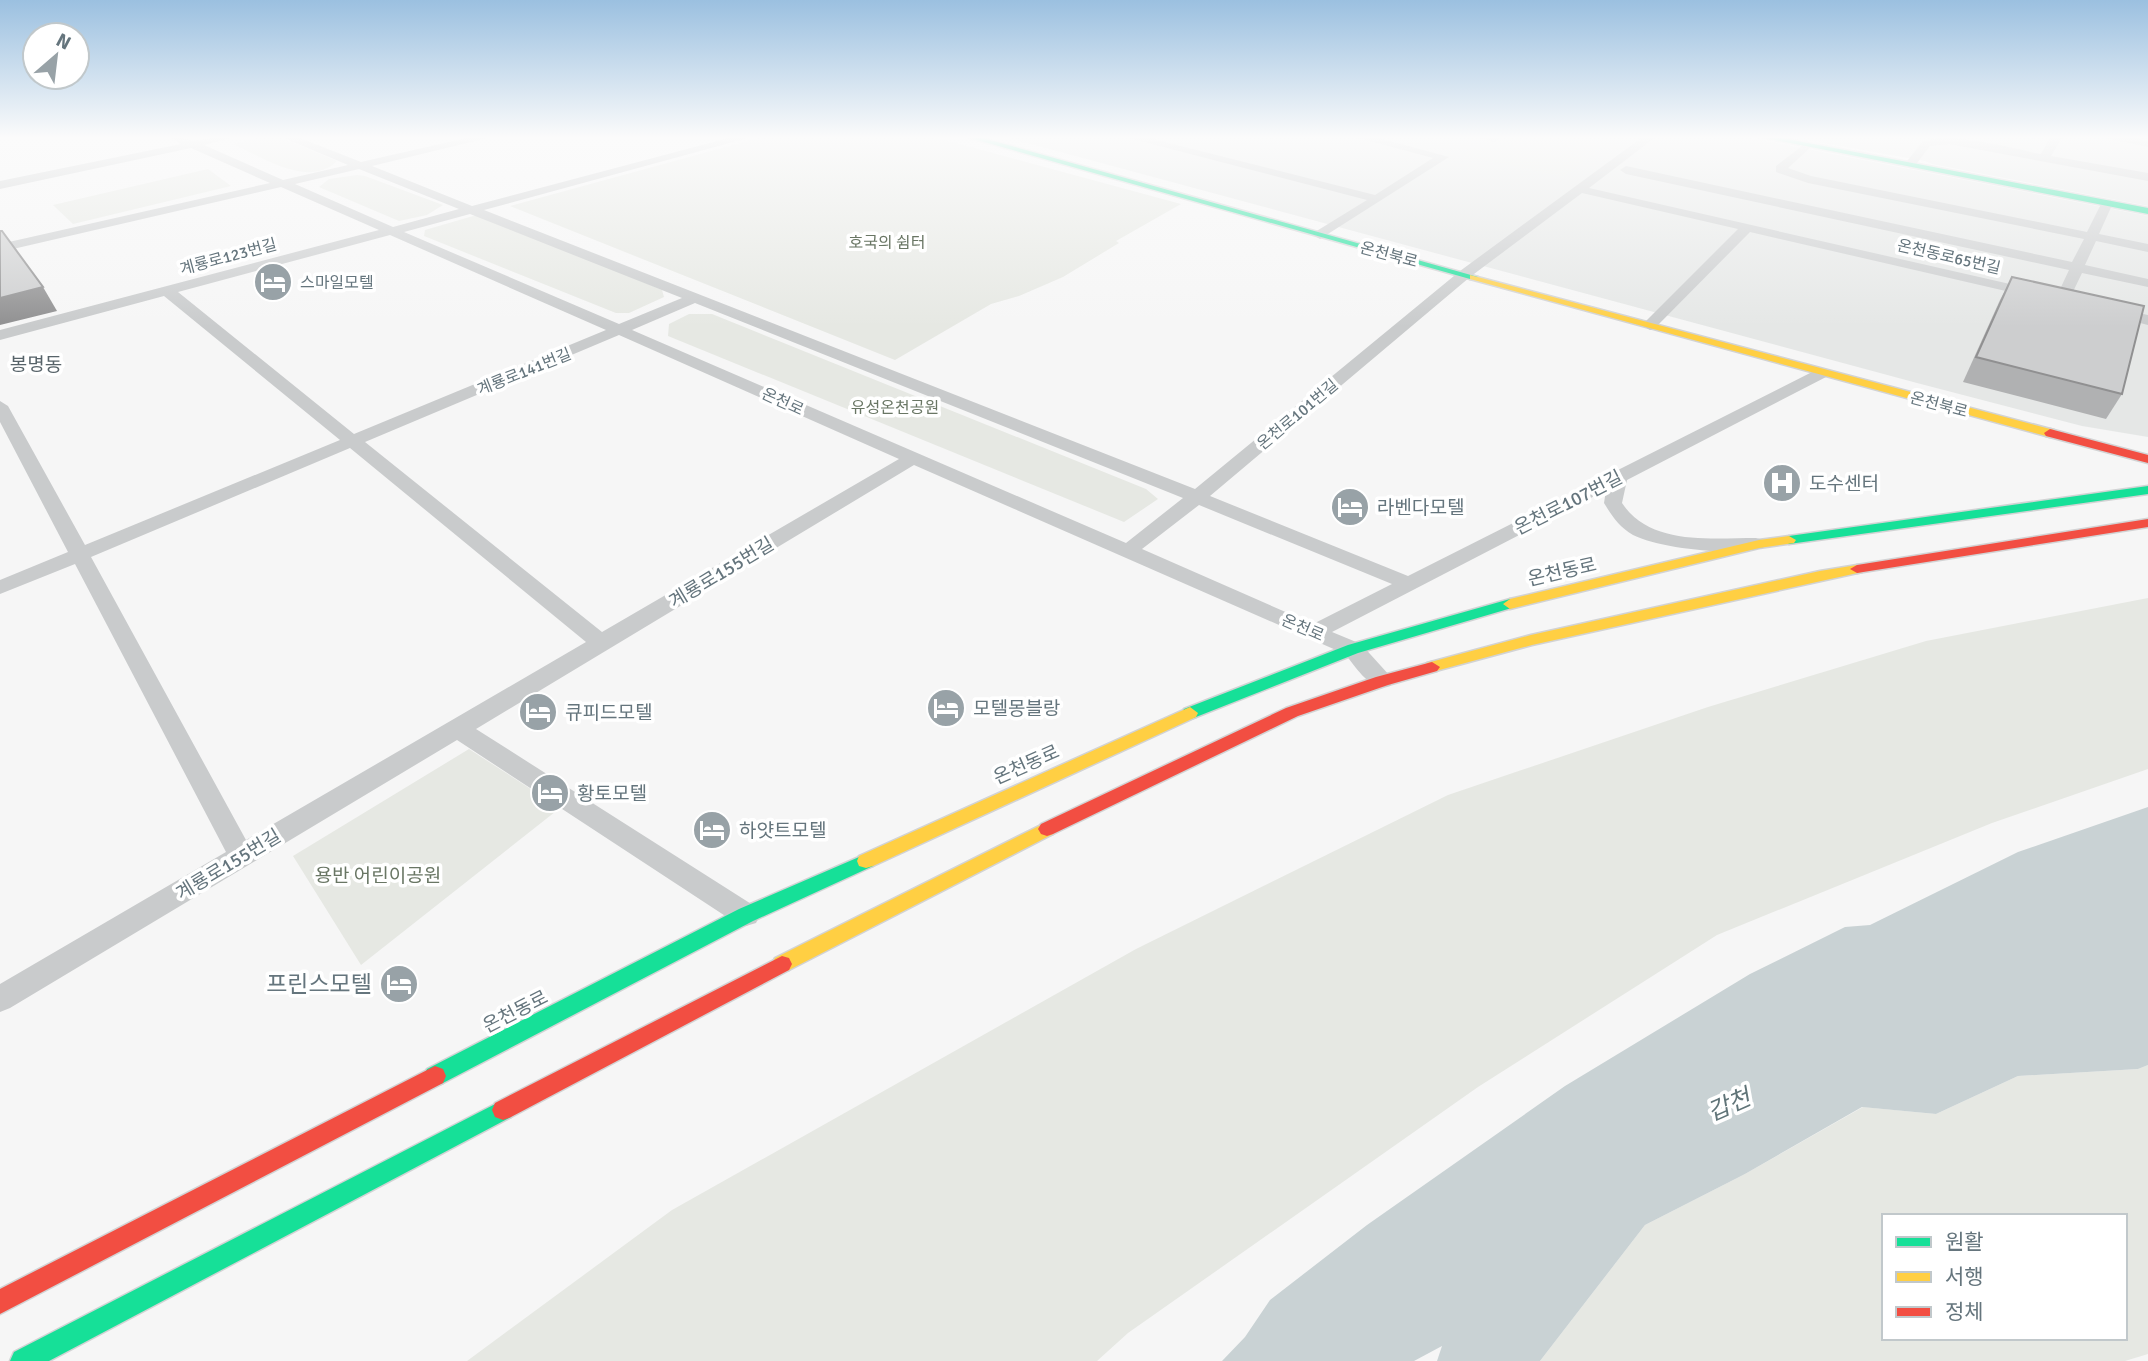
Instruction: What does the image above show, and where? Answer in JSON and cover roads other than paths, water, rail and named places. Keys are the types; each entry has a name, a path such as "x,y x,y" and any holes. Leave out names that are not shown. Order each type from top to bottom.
{"main road":[{"name":"온천북로","path":"1197,200 1822,373 2148,459"},
{"path":"2089,200 2148,211"},
{"name":"온천동로","path":"0,1302 746,915 1186,715 1353,649 1481,611 1759,544 2148,490"},
{"path":"23,1361 885,911 1112,797 1292,712 1382,681 1531,639 1820,575 2148,523"}],"street":[{"path":"0,248 210,200"},
{"name":"온천로","path":"319,200 1353,649 1382,681"},
{"path":"446,200 1407,583"},
{"name":"계룡로123번길","path":"0,335 512,200"},
{"path":"1320,235 1377,200"},
{"name":"온천로101번길","path":"1127,551 1197,497 1465,274 1565,200"},
{"name":"온천동로65번길","path":"1624,200 2068,301 2078,266"},
{"path":"1765,200 2148,283"},
{"path":"1912,200 2148,248"},
{"path":"2078,266 2107,203"},
{"path":"1650,325 1747,228"},
{"path":"166,290 601,643"},
{"name":"계룡로141번길","path":"0,588 695,298"},
{"path":"2099,308 2148,320"},
{"name":"온천로107번길","path":"1314,632 1822,373"},
{"path":"0,405 241,856"},
{"name":"계룡로155번길","path":"0,999 913,458"},
{"path":"1619,476 1613,503 1625,521 1642,531 1677,541 1759,544"},
{"path":"457,728 746,915"}],"water":[{"name":"갑천","path":"2148,807 2148,1065 2138,1069 2018,1076 1936,1114 1862,1107 1745,1174 1645,1225 1540,1361 1437,1361 1442,1346 1414,1361 1222,1361 1245,1337 1270,1300 1367,1225 1565,1086 1750,974 1845,927 1870,925 2018,852"}],"place":[{"name":"스마일모텔","path":"273,282"},
{"name":"도수센터","path":"1782,483"},
{"name":"라벤다모텔","path":"1350,507"},
{"name":"모텔몽블랑","path":"946,708"},
{"name":"큐피드모텔","path":"538,712"},
{"name":"황토모텔","path":"550,793"},
{"name":"하얏트모텔","path":"712,830"},
{"name":"프린스모텔","path":"399,984"}],"district":[{"name":"봉명동","path":"36,364"}],"park label":[{"name":"호국의 쉼터","path":"887,242"},
{"name":"유성온천공원","path":"895,407"},
{"name":"용반 어린이공원","path":"378,875"}]}
